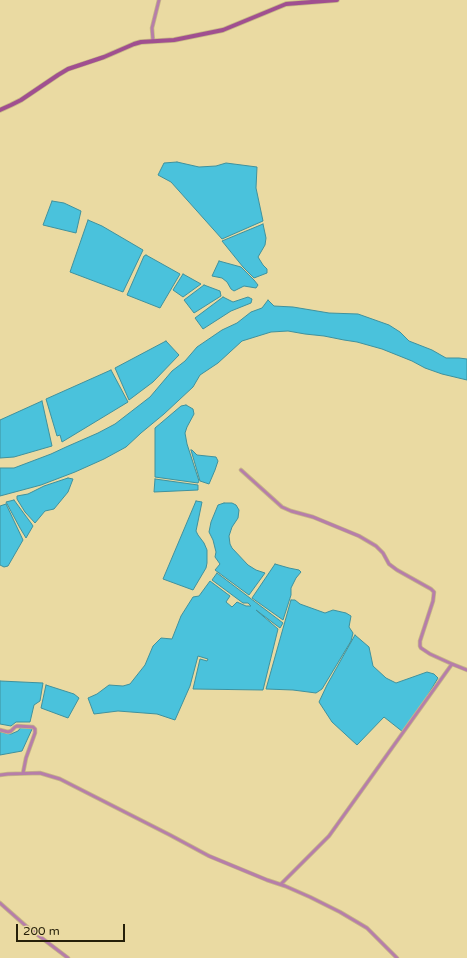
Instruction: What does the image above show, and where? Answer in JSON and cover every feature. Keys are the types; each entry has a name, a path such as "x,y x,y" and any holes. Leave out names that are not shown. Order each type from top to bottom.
{"street":[{"path":"153,41 152,28 159,0"},
{"path":"0,110 20,100 68,69 104,57 134,44 141,42 174,40 223,30 286,4 337,0"},
{"path":"241,470 282,507 291,512 313,517 359,536 376,546 383,553 390,564 397,570 431,589 434,592 433,601 420,646 430,654 467,670"},
{"path":"281,884 329,836 452,664"},
{"path":"0,730 11,732 17,726 33,727 35,729 26,758 24,774"},
{"path":"0,775 40,774 60,779 209,856 310,897 367,928 398,958"},
{"path":"0,903 26,926 68,958"}],"water":[{"path":"177,162 199,167 216,166 226,163 257,167 256,188 263,221 222,239 171,182 158,175 164,163"},
{"path":"52,201 64,203 81,211 76,233 43,225"},
{"path":"88,220 102,226 143,250 123,292 70,272"},
{"path":"263,224 266,238 265,245 258,257 267,269 267,273 254,278 222,241"},
{"path":"146,255 180,274 160,308 127,295 144,256"},
{"path":"219,261 241,267 258,285 256,288 244,286 234,291 222,278 212,276"},
{"path":"183,274 201,284 183,297 173,290"},
{"path":"204,285 220,291 221,296 194,313 184,300"},
{"path":"223,297 233,302 248,297 252,299 251,303 231,311 203,329 195,318"},
{"path":"268,300 274,306 293,307 329,313 358,314 389,325 400,332 409,341 432,350 446,358 467,359 467,380 442,374 382,349 357,342 288,331 271,332 242,341 218,363 200,375 193,387 126,447 75,472 41,485 0,496 0,468 14,468 51,454 115,424 150,397 172,371 185,361 197,347 222,330 237,323 251,312 262,308"},
{"path":"166,341 179,355 153,382 129,400 115,368"},
{"path":"111,370 128,402 62,442 60,435 57,436 46,399"},
{"path":"42,401 52,446 14,457 0,458 0,420"},
{"path":"186,405 193,409 194,414 185,433 199,481 198,483 155,477 155,428 181,406"},
{"path":"191,450 197,455 216,457 218,461 209,484 200,481"},
{"path":"68,478 73,479 68,492 54,509 45,511 35,523 25,512 17,499 17,496 28,494 44,486"},
{"path":"155,479 198,485 198,490 154,492"},
{"path":"14,500 33,526 26,538 6,502"},
{"path":"196,501 202,502 196,531 207,550 207,563 206,568 193,590 163,579"},
{"path":"232,503 236,505 239,510 238,518 232,527 229,536 232,548 248,565 265,573 249,595 215,570 220,564 215,557 216,552 209,532 211,522 218,505"},
{"path":"6,504 23,540 8,566 4,567 0,565 0,506"},
{"path":"275,564 299,570 301,572 291,588 291,595 283,620 252,598"},
{"path":"217,573 283,623 280,628 256,610 278,629 263,690 193,689 200,659 207,661 208,659 198,656 190,686 175,720 157,714 118,711 94,714 88,698 97,694 109,685 123,686 130,684 145,665 153,646 161,638 172,639 181,616 193,597 199,596 210,581 230,596 226,602 232,607 237,602 246,606 251,606 248,603 243,603 212,580"},
{"path":"291,600 295,600 300,604 325,613 333,610 346,613 351,616 349,627 353,633 351,641 322,689 316,693 266,689"},
{"path":"355,635 369,647 373,666 386,678 396,683 427,672 434,674 438,678 416,715 403,732 384,717 357,745 332,722 319,702"},
{"path":"0,681 43,683 40,701 34,705 30,722 16,722 11,726 0,724"},
{"path":"46,685 74,694 79,698 68,718 41,708"},
{"path":"22,726 33,727 22,751 0,755 0,732 11,734 18,731"}]}
